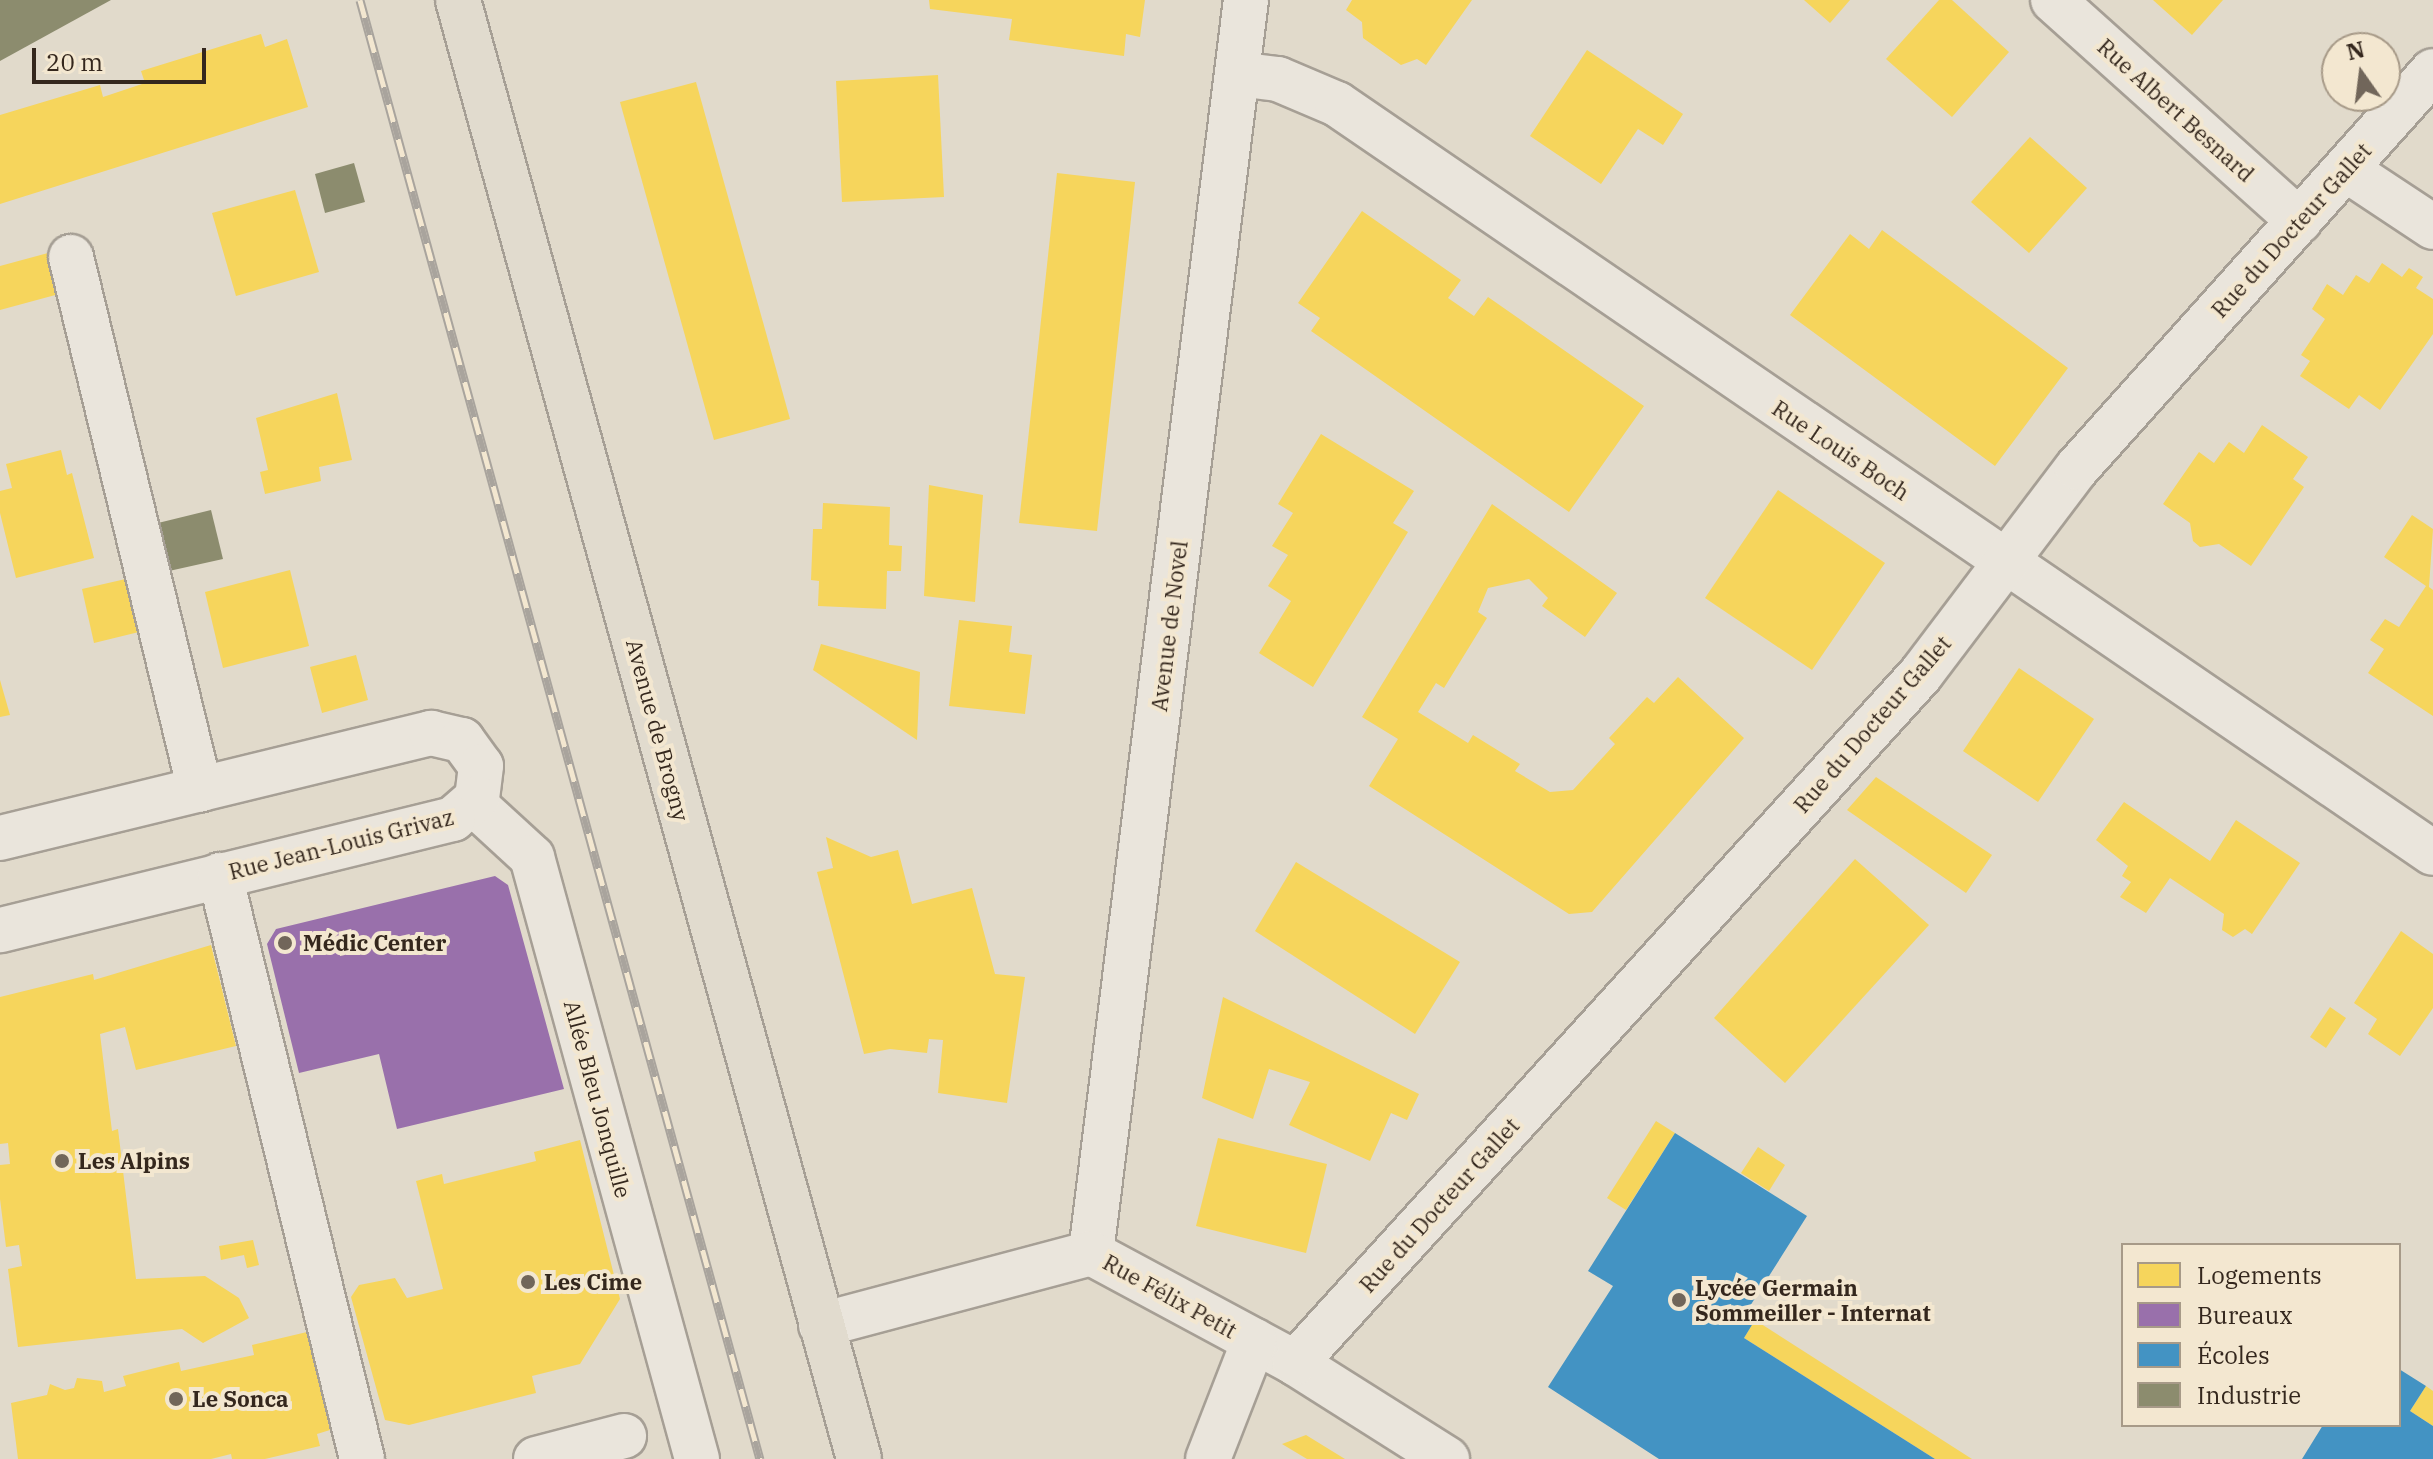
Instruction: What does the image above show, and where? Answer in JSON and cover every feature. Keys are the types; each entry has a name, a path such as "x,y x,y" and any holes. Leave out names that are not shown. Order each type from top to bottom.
{"main road":[{"name":"Avenue de Brogny","path":"458,0 859,1459"}],"street":[{"name":"Avenue de Novel","path":"1091,1253 1246,0"},
{"name":"Rue Albert Besnard","path":"2053,0 2299,221"},
{"name":"Rue du Docteur Gallet","path":"1295,1363 1921,674 2077,468 2433,71"},
{"name":"Rue Louis Boch","path":"1237,74 1278,79 1337,104 2433,853"},
{"path":"2347,170 2433,227"},
{"path":"71,257 200,790"},
{"name":"Rue Jean-Louis Grivaz","path":"0,838 431,733 462,740 473,751 482,782 473,803 453,819 0,930"},
{"name":"Allée Bleu Jonquille","path":"473,803 532,857 691,1439"},
{"path":"220,875 362,1459"},
{"name":"Rue Félix Petit","path":"821,1325 1091,1253 1295,1363 1447,1459"},
{"path":"1208,1459 1254,1341"},
{"path":"536,1459 624,1436"}],"building: Logements":[{"path":"929,0 1145,0 1140,37 1126,34 1124,56 1009,40 1012,19 930,9"},
{"path":"1352,0 1472,0 1426,65 1417,59 1401,65 1363,38 1362,22 1346,10"},
{"path":"1804,0 1850,0 1830,23"},
{"path":"1939,0 1952,0 2009,52 1952,117 1886,59"},
{"path":"2153,0 2223,0 2192,35"},
{"path":"261,34 265,47 287,39 308,107 0,204 0,115 100,85 103,97 145,83 141,71"},
{"path":"1587,50 1683,114 1663,145 1638,129 1601,184 1530,136"},
{"path":"938,75 944,197 842,202 836,81"},
{"path":"696,82 790,419 714,440 620,102"},
{"path":"2030,137 2087,188 2029,253 1971,202"},
{"path":"1057,173 1135,182 1097,531 1019,523"},
{"path":"295,190 319,272 236,296 212,213"},
{"path":"1362,211 1461,280 1448,298 1474,316 1488,297 1644,406 1569,512 1311,331 1320,318 1298,303"},
{"path":"1882,230 2068,368 1995,466 1790,315 1850,234 1869,249"},
{"path":"48,253 59,294 0,310 0,266"},
{"path":"2382,263 2402,277 2409,268 2423,277 2416,288 2433,299 2433,334 2380,410 2359,395 2349,409 2300,376 2310,361 2301,355 2325,319 2312,309 2327,284 2343,295 2356,275 2369,283"},
{"path":"337,393 352,460 319,467 321,481 265,494 260,472 268,470 256,418"},
{"path":"2262,425 2308,457 2293,479 2304,487 2251,566 2219,544 2200,547 2193,541 2190,523 2163,504 2199,452 2214,463 2229,442 2244,453"},
{"path":"1321,434 1414,491 1393,523 1408,532 1313,687 1259,653 1291,601 1268,586 1288,555 1272,546 1293,513 1278,504"},
{"path":"61,450 67,475 72,473 94,558 16,578 0,513 0,491 12,488 6,464"},
{"path":"929,485 983,495 975,602 924,596"},
{"path":"1778,490 1885,563 1812,670 1705,598"},
{"path":"823,503 890,507 889,545 902,546 901,571 887,571 886,609 818,606 819,581 811,580 813,529 822,529"},
{"path":"1492,504 1617,593 1585,637 1542,606 1548,598 1529,579 1488,588 1478,612 1487,618 1444,688 1436,683 1418,712 1468,743 1473,735 1520,764 1515,771 1550,792 1573,790 1615,744 1609,738 1647,697 1654,703 1678,677 1744,738 1592,912 1569,914 1369,786 1398,739 1362,717"},
{"path":"2412,515 2433,529 2429,587 2433,590 2433,716 2368,673 2384,649 2370,640 2385,619 2399,627 2426,586 2384,557"},
{"path":"290,570 309,646 223,668 205,592"},
{"path":"130,578 143,631 94,643 82,589"},
{"path":"959,620 1012,626 1009,652 1032,655 1025,714 949,706"},
{"path":"821,644 920,672 917,740 813,670"},
{"path":"356,655 368,700 322,713 310,667"},
{"path":"2019,668 2094,719 2038,802 1963,751"},
{"path":"0,680 10,715 0,717"},
{"path":"1876,777 1992,855 1966,893 1847,810"},
{"path":"2124,802 2210,861 2236,820 2300,863 2252,934 2245,929 2233,937 2222,930 2224,914 2170,878 2146,913 2120,897 2131,882 2122,876 2128,866 2096,840"},
{"path":"826,837 871,857 898,850 912,904 972,888 995,974 1025,977 1007,1103 938,1093 943,1040 929,1039 927,1053 890,1049 864,1054 817,872 833,868"},
{"path":"1855,859 1929,925 1785,1083 1714,1018"},
{"path":"1296,862 1460,962 1415,1034 1255,931"},
{"path":"2401,931 2433,954 2433,1008 2400,1056 2368,1034 2377,1019 2354,1003"},
{"path":"211,945 236,1046 136,1070 125,1027 100,1034 112,1131 118,1129 136,1279 205,1276 239,1298 249,1318 203,1343 182,1329 18,1347 8,1269 22,1266 19,1245 6,1247 0,1199 0,1165 10,1164 8,1143 0,1144 0,997 93,974 94,980"},
{"path":"1223,997 1419,1094 1407,1120 1391,1113 1370,1161 1289,1125 1310,1082 1269,1069 1253,1119 1202,1098"},
{"path":"2330,1007 2346,1018 2326,1048 2310,1037"},
{"path":"1656,1121 1675,1133 1626,1210 1607,1198"},
{"path":"1218,1138 1327,1164 1306,1253 1196,1226"},
{"name":"Les Cime","path":"580,1140 620,1299 580,1364 532,1376 536,1393 409,1425 385,1420 351,1297 359,1285 395,1278 407,1298 443,1289 416,1181 442,1174 444,1184 536,1161 534,1152"},
{"path":"1758,1147 1785,1165 1769,1191 1741,1173"},
{"path":"253,1240 259,1265 247,1268 244,1255 221,1260 219,1246"},
{"path":"1755,1320 1972,1459 1935,1459 1744,1338"},
{"name":"Le Sonca","path":"307,1332 330,1430 317,1434 320,1446 265,1459 232,1459 231,1454 211,1459 18,1459 11,1403 47,1395 50,1384 65,1390 74,1388 77,1378 102,1381 104,1392 126,1386 123,1376 179,1362 181,1371 254,1355 252,1345"},
{"path":"2426,1386 2433,1391 2433,1426 2410,1411"},
{"path":"1306,1435 1345,1459 1307,1459 1282,1444"}],"building: Bureaux":[{"path":"495,876 508,885 564,1089 397,1129 379,1054 299,1073 267,944 276,929"}],"building: Écoles":[{"name":"Lycée Germain Sommeiller - Internat","path":"1675,1133 1807,1216 1745,1314 1755,1320 1744,1338 1935,1459 1659,1459 1548,1387 1613,1286 1588,1271"},
{"path":"2401,1370 2426,1386 2410,1411 2433,1426 2433,1459 2302,1459 2322,1427 2401,1427"}],"building: Industrie":[{"path":"0,0 111,0 0,61"},
{"path":"354,163 365,202 325,213 315,174"},
{"path":"211,510 223,559 169,571 158,523"}],"railway":[{"path":"360,0 760,1459"}],"place":[{"name":"Médic Center","path":"285,943"},
{"name":"Les Alpins","path":"62,1161"},
{"name":"Les Cime","path":"528,1282"},
{"name":"Lycée Germain Sommeiller - Internat","path":"1679,1300"},
{"name":"Le Sonca","path":"176,1399"}]}
